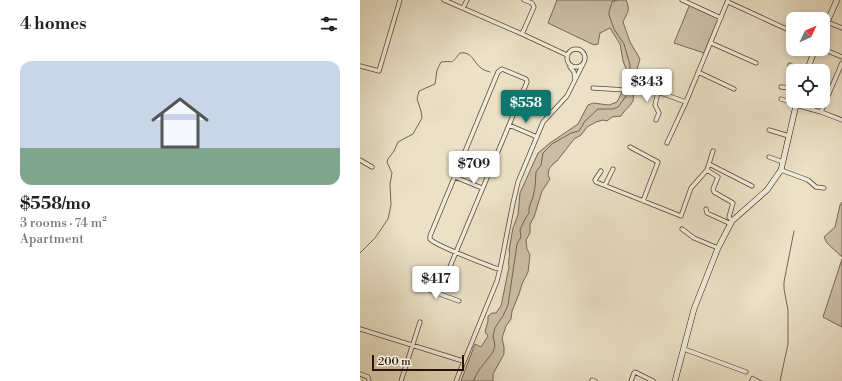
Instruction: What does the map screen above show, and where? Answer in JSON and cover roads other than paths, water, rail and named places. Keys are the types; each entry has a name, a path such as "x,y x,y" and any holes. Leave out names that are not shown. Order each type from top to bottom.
{"street":[{"path":"360,66 378,72 379,71 400,0"},
{"path":"444,0 567,55"},
{"path":"463,8 467,0"},
{"path":"522,34 534,7 532,3 524,0"},
{"path":"682,0 721,18"},
{"path":"830,15 837,0"},
{"path":"667,143 686,102 728,1 786,29"},
{"path":"830,23 842,28"},
{"path":"711,43 756,63"},
{"path":"456,381 463,361 493,292 500,269 516,189 543,122 567,96 575,80 584,62 585,57 580,50 572,50 567,55 567,60 574,72 575,80"},
{"path":"830,51 842,57"},
{"path":"569,64 577,67 582,65 584,62"},
{"path":"821,112 842,63"},
{"path":"500,269 434,243 430,239 498,72 500,70 504,70 527,80"},
{"path":"698,72 734,89"},
{"path":"439,293 527,80 531,77"},
{"path":"781,87 786,87"},
{"path":"594,88 637,92 658,92 686,102"},
{"path":"656,120 659,112 655,102 658,92"},
{"path":"781,99 786,100"},
{"path":"675,381 694,309 718,248 732,222 767,190 781,170 795,108"},
{"path":"810,108 842,120"},
{"path":"509,125 538,136"},
{"path":"769,130 789,136"},
{"path":"630,147 658,162 643,201"},
{"path":"601,171 595,181 681,216 692,188 707,170 713,151"},
{"path":"769,157 783,162"},
{"path":"360,160 372,167"},
{"path":"709,164 752,186"},
{"path":"605,185 614,169"},
{"path":"707,170 718,177 713,190 714,192 734,203 728,217 732,222"},
{"path":"781,170 808,180 816,187 824,188"},
{"path":"455,177 482,188"},
{"path":"706,209 707,212 732,222"},
{"path":"682,229 694,238 718,248"},
{"path":"418,286 459,301"},
{"path":"401,381 420,322"},
{"path":"360,329 463,361"},
{"path":"684,349 746,372"},
{"path":"631,381 634,372 636,372 653,381"},
{"path":"360,374 368,377 369,381"}],"waterway":[{"path":"473,381 479,370 493,352 495,346 493,336 495,328 508,305 517,244 521,237 520,230 529,213 535,187 536,172 541,165 543,153 552,144 571,133 579,131 585,121 598,109 613,109 618,107 626,96 630,76 630,65 624,44 614,29 609,15 612,2 617,0"},
{"path":"360,253 375,238 388,219 391,205 390,184 392,173 387,162 398,142 413,134 422,118 417,99 419,91 435,84 437,70 441,62 452,62 460,53 470,55 478,66 490,72"},
{"path":"780,381 788,344 788,310 784,282 794,231"},
{"path":"749,381 752,376 762,381"}]}
